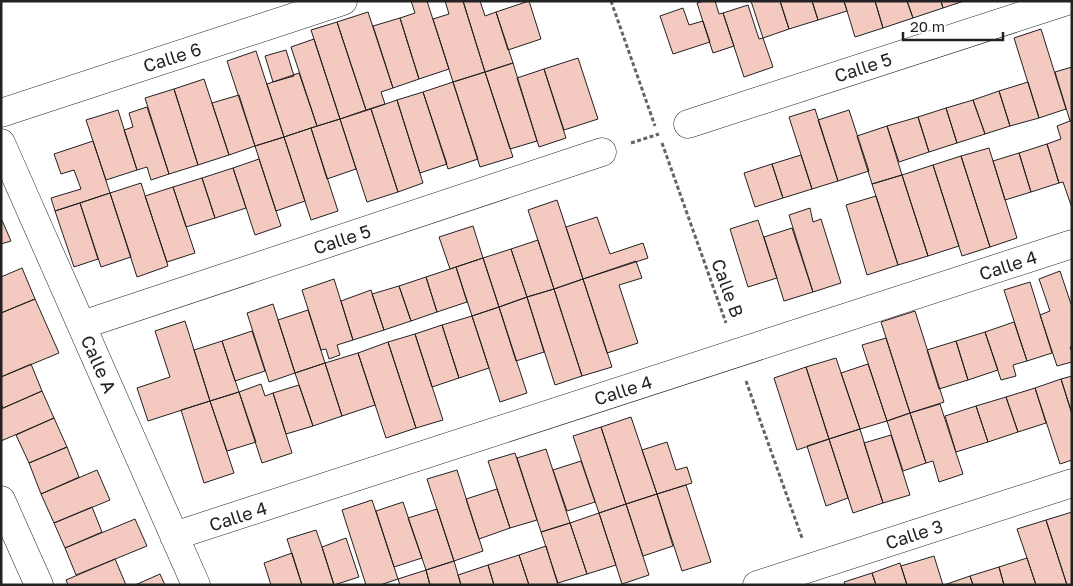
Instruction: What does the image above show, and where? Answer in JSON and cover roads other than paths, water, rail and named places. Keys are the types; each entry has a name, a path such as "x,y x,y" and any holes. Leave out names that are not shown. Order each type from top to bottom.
{"street":[{"name":"Calle 6","path":"1,114 343,1"},
{"name":"Calle 5","path":"688,124 1067,1"},
{"name":"Calle A","path":"1,143 196,585"},
{"name":"Calle 5","path":"82,325 602,152"},
{"name":"Calle 4","path":"174,536 1072,244"},
{"name":"Calle 3","path":"757,585 1072,483"},
{"path":"1,500 39,585"}]}
